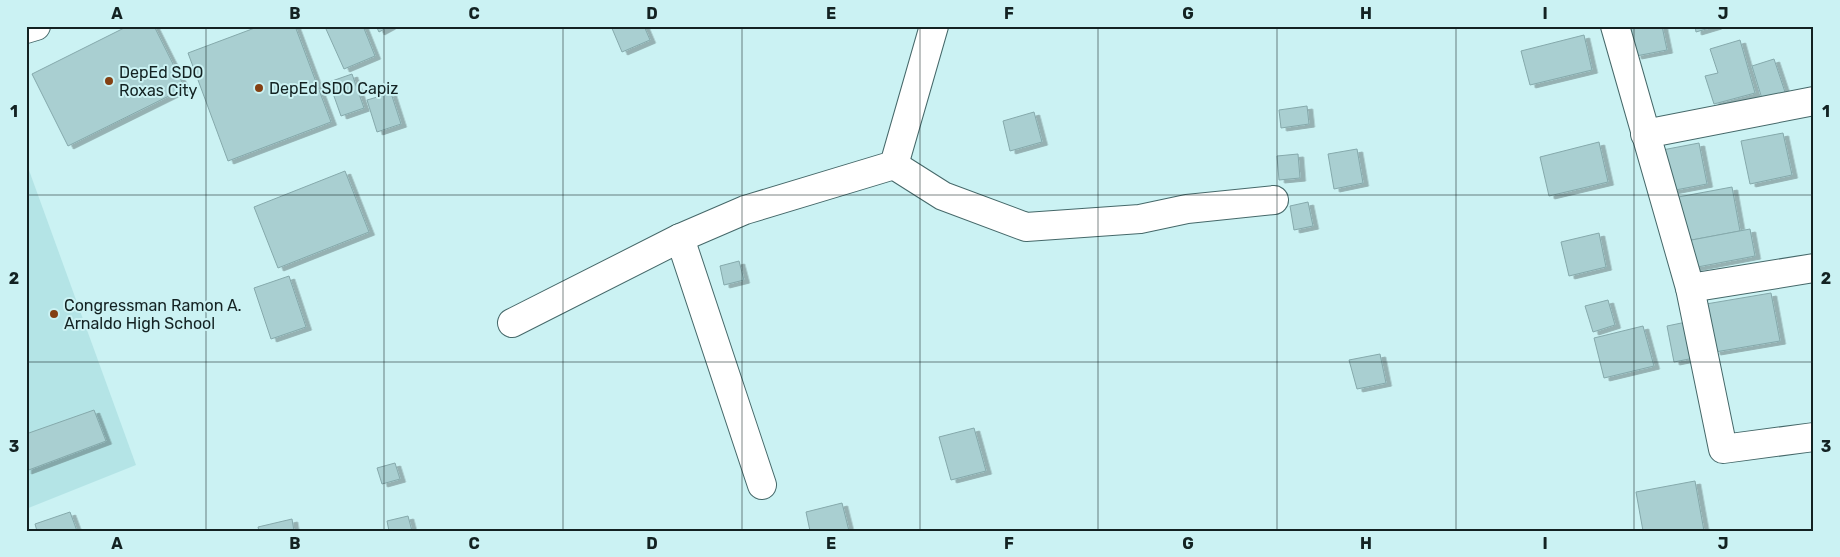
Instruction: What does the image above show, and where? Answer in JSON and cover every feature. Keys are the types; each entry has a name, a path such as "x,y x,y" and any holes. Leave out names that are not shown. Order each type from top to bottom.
{"street":[{"path":"26,29 36,26"},
{"path":"894,165 934,26"},
{"path":"1615,26 1690,288 1723,449 1814,437"},
{"path":"1645,134 1814,101"},
{"path":"512,323 680,238 745,210 894,165 943,196 1026,227 1140,219 1187,209 1274,200"},
{"path":"680,238 762,485"},
{"path":"1690,288 1814,268"}],"shaded area":[{"name":"Congressman Ramon A. Arnaldo High School","path":"26,162 136,465 26,509"}],"building":[{"name":"DepEd SDO Roxas City","path":"128,26 154,26 185,88 68,146 32,74"},
{"name":"DepEd SDO Capiz","path":"260,26 295,26 331,122 228,161 188,53"},
{"path":"333,26 363,26 375,56 344,69 326,29"},
{"path":"376,26 390,26 379,32"},
{"path":"611,26 644,26 650,40 622,52"},
{"path":"1630,26 1662,26 1667,50 1636,56"},
{"path":"1695,26 1716,26 1696,32"},
{"path":"1584,35 1592,70 1530,85 1521,51"},
{"path":"1740,40 1755,93 1714,104 1705,76 1718,73 1710,49"},
{"path":"1774,59 1786,95 1763,102 1752,66"},
{"path":"352,74 364,108 341,116 329,82"},
{"path":"391,93 401,124 377,132 367,100"},
{"path":"1307,106 1309,124 1281,128 1279,110"},
{"path":"1034,112 1042,142 1010,151 1003,121"},
{"path":"1783,133 1792,175 1750,184 1741,141"},
{"path":"1599,142 1608,182 1549,196 1540,157"},
{"path":"1699,143 1707,184 1665,192 1657,151"},
{"path":"1357,149 1363,183 1334,189 1328,154"},
{"path":"1298,154 1300,178 1279,180 1277,156"},
{"path":"345,171 369,232 278,268 254,207"},
{"path":"1732,187 1740,231 1681,242 1673,198"},
{"path":"1308,202 1313,226 1294,230 1290,206"},
{"path":"1750,229 1755,256 1687,269 1681,242"},
{"path":"1599,233 1606,267 1569,276 1561,242"},
{"path":"739,261 744,280 724,285 720,266"},
{"path":"289,276 306,327 271,339 254,288"},
{"path":"1771,293 1780,341 1715,352 1706,304"},
{"path":"1608,300 1615,325 1593,332 1585,306"},
{"path":"1691,321 1699,357 1674,362 1667,326"},
{"path":"1643,326 1654,366 1604,378 1594,338"},
{"path":"1380,354 1386,383 1357,389 1349,360"},
{"path":"94,410 106,441 26,471 26,434"},
{"path":"974,428 986,471 951,480 939,437"},
{"path":"395,463 400,479 382,484 377,468"},
{"path":"1695,481 1704,531 1643,531 1636,492"},
{"path":"842,503 849,531 810,531 806,512"},
{"path":"70,512 77,531 37,531 35,524"},
{"path":"408,516 412,531 389,531 387,521"},
{"path":"292,519 294,531 259,531 258,527"}],"place":[{"name":"DepEd SDO Roxas City","path":"109,81"},
{"name":"DepEd SDO Capiz","path":"259,88"},
{"name":"Congressman Ramon A. Arnaldo High School","path":"54,314"}]}
